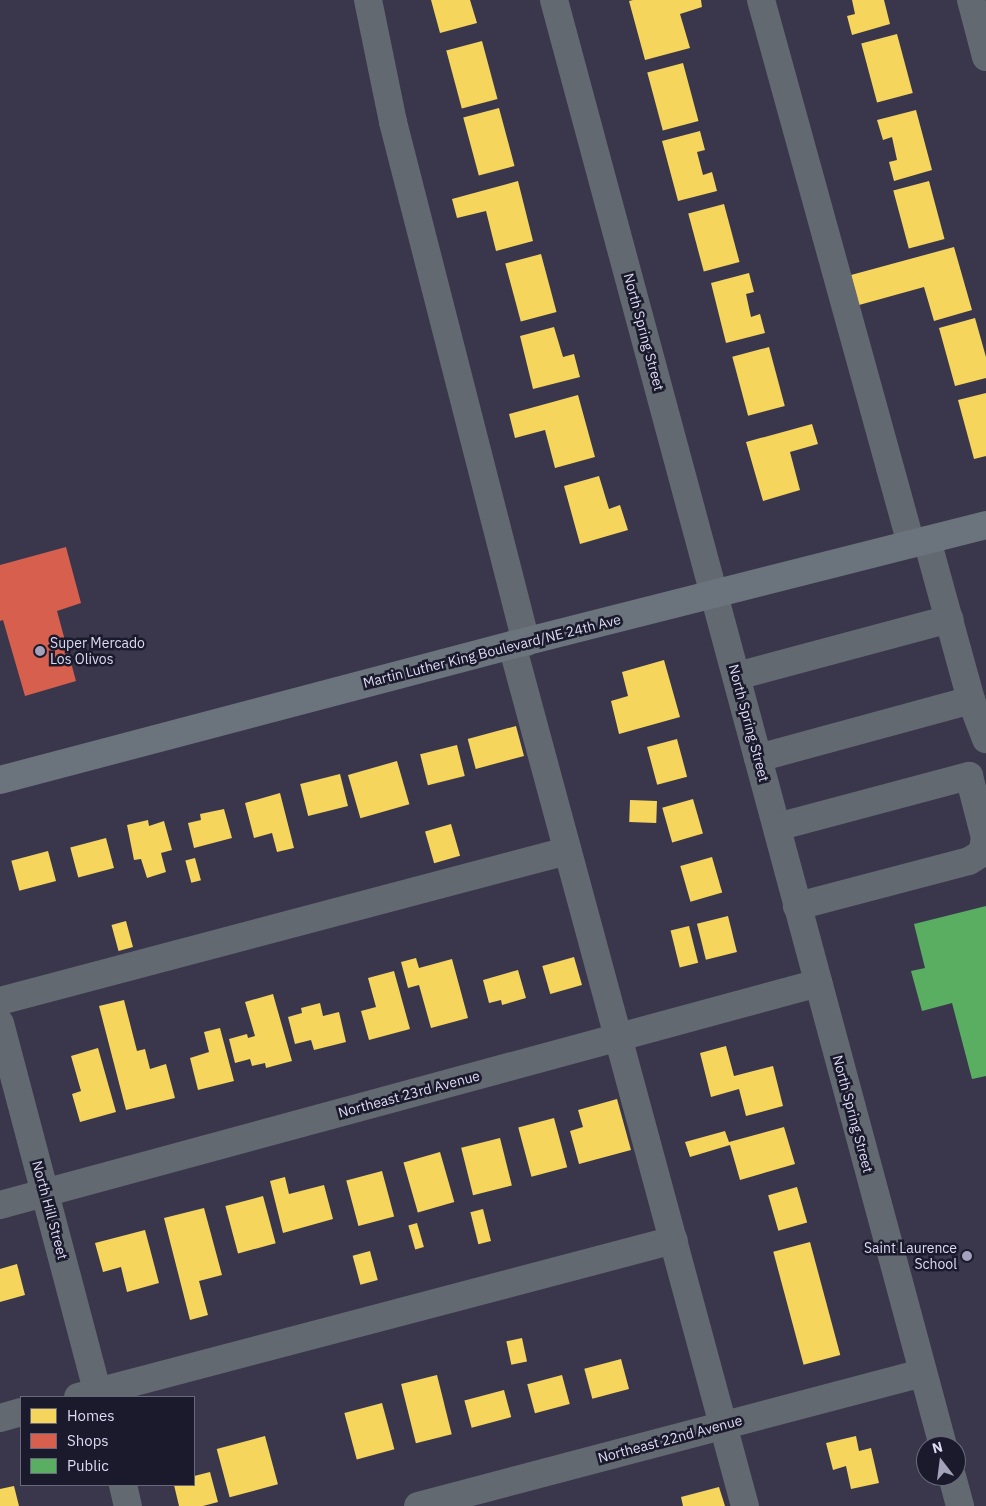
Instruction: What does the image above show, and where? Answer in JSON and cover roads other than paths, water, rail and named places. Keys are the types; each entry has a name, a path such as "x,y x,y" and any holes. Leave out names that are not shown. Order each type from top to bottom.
{"main road":[{"name":"Martin Luther King Boulevard/NE 24th Ave","path":"0,780 519,644 986,525"}],"street":[{"path":"368,0 393,122 567,851 725,1425 745,1506"},
{"name":"North Spring Street","path":"554,0 940,1436"},
{"path":"761,0 919,542 949,619 985,740 969,776 985,838 982,852 969,861 798,906"},
{"path":"971,0 986,56"},
{"path":"737,676 949,619"},
{"path":"758,758 972,700"},
{"path":"777,827 969,776"},
{"path":"0,1001 567,851"},
{"name":"Northeast 23rd Avenue","path":"0,1205 818,983"},
{"name":"North Hill Street","path":"0,1023 46,1192 92,1396"},
{"path":"92,1396 674,1240"},
{"name":"Northeast 22nd Avenue","path":"418,1506 922,1373"},
{"path":"0,1418 20,1412"},
{"path":"123,1486 128,1506"},
{"path":"955,1486 960,1506"}],"place":[{"name":"Super Mercado Los Olivos","path":"40,651"},
{"name":"Saint Laurence School","path":"967,1256"}]}
